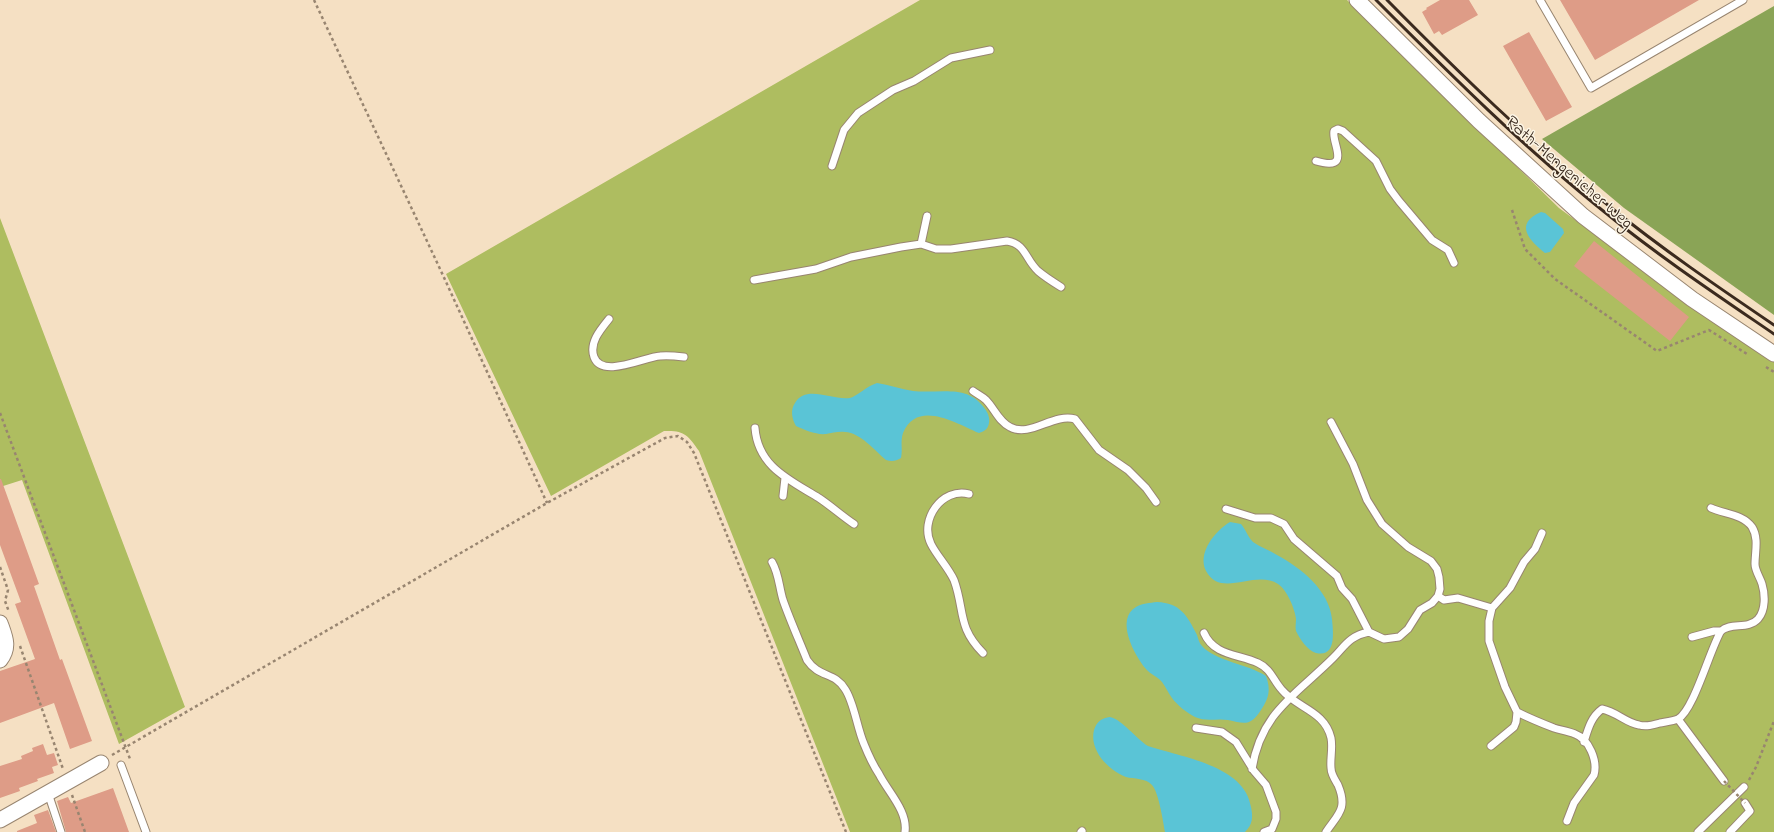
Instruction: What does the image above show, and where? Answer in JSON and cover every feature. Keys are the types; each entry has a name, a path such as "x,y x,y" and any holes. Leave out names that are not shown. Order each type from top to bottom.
{"street":[{"name":"Rath-Mengenicher Weg","path":"1357,0 1474,116 1583,216 1692,298 1774,354"},
{"path":"0,660 7,648 5,619"},
{"path":"0,820 101,763"}],"lane":[{"path":"1540,0 1591,88 1743,0"},
{"path":"832,166 844,130 858,113 893,90 914,81 951,58 990,50"},
{"path":"1316,161 1330,164 1336,161 1338,149 1333,135 1334,131 1338,129 1344,131 1376,161 1390,189 1398,201 1432,240 1448,250 1454,263"},
{"path":"921,244 927,216"},
{"path":"754,280 816,269 858,256 921,244 936,249 951,249 1007,241 1015,242 1021,246 1031,264 1038,271 1061,287"},
{"path":"609,319 597,334 593,348 595,360 600,364 614,367 659,356 684,357"},
{"path":"973,391 985,398 1003,422 1010,428 1020,430 1032,428 1063,417 1075,419 1099,450 1128,470 1146,488 1156,502"},
{"path":"1226,509 1256,518 1271,518 1284,524 1294,539 1337,576 1342,588 1352,599 1369,632 1384,640 1399,637 1408,629 1420,610 1438,596 1440,589 1437,569 1431,561 1408,547 1382,524 1367,500 1354,464 1331,422"},
{"path":"755,428 760,446 774,469 785,478 820,499 854,524"},
{"path":"783,496 785,478"},
{"path":"969,494 954,494 941,500 936,506 931,518 928,537 930,544 953,579 968,634 973,643 983,653"},
{"path":"1584,742 1590,724 1596,713 1602,709 1609,710 1633,724 1640,726 1649,726 1678,719 1688,707 1721,631 1724,628 1754,623 1759,617 1763,608 1764,597 1762,583 1755,564 1755,536 1752,527 1743,519 1711,508"},
{"path":"1491,746 1514,727 1517,712 1505,687 1489,641 1489,621 1492,608 1510,588 1526,559 1535,549 1542,533"},
{"path":"772,562 777,570 780,591 807,660 812,668 819,673 839,681 846,690 863,744 879,775 898,805 904,820 905,832"},
{"path":"1438,596 1444,600 1458,598 1492,608"},
{"path":"1692,637 1714,631 1721,631"},
{"path":"1252,768 1257,745 1262,735 1270,721 1290,697 1332,658 1343,645 1352,638 1369,632"},
{"path":"1204,633 1207,640 1219,650 1258,663 1267,668 1282,691 1320,717 1327,727 1331,737 1331,769 1338,787 1342,806 1339,816 1326,832"},
{"path":"1517,712 1552,727 1576,734 1595,757 1595,770 1590,781 1570,810 1567,820"},
{"path":"1678,719 1724,780"},
{"path":"1196,728 1222,732 1236,742 1252,768 1266,785 1276,812 1276,819 1274,826 1264,832"},
{"path":"121,765 146,832"},
{"path":"1698,832 1744,787"},
{"path":"48,793 61,832"},
{"path":"1730,832 1750,811 1745,803"}],"path":[{"path":"314,0 547,503"},
{"path":"1512,210 1525,249 1555,279 1657,351 1709,330 1748,355"},
{"path":"1761,364 1774,372"},
{"path":"0,413 132,765"},
{"path":"125,747 547,503 665,438 678,436 687,442 694,453 846,832"},
{"path":"0,568 8,590 5,601 5,619"},
{"path":"18,641 85,832"},
{"path":"1744,787 1756,766 1774,721"},
{"path":"1724,780 1745,803"}],"green space":[{"path":"920,0 1347,0 1559,208 1705,316 1774,361 1774,832 850,832 699,451 685,435 676,431 664,431 551,496 446,274"},
{"path":"1774,6 1774,315 1624,208 1542,139"},
{"path":"0,218 185,707 119,744 22,480 0,487"}],"water":[{"path":"1541,212 1545,213 1563,229 1564,233 1550,252 1545,253 1530,238 1526,227 1528,222 1533,217"},
{"path":"877,383 913,391 952,391 970,396 978,401 987,412 989,419 988,427 985,431 979,433 938,416 927,415 918,417 909,423 903,433 901,458 892,461 886,460 862,439 851,433 840,432 818,434 796,426 792,409 800,397 820,394 850,398"},
{"path":"1230,522 1241,524 1253,542 1295,566 1320,589 1330,608 1332,619 1333,636 1331,648 1328,651 1323,653 1313,652 1302,641 1296,631 1296,619 1292,605 1287,595 1278,584 1269,580 1220,583 1212,579 1206,571 1204,564 1206,550 1213,537"},
{"path":"1157,602 1172,605 1182,611 1190,622 1201,645 1208,651 1223,659 1250,668 1266,676 1269,690 1266,702 1254,719 1243,723 1195,717 1177,703 1162,682 1141,663 1129,637 1127,620 1130,613 1136,607 1143,604"},
{"path":"1110,717 1124,725 1138,739 1148,746 1209,765 1224,772 1237,781 1246,793 1251,807 1252,820 1248,829 1245,832 1165,832 1159,800 1152,785 1143,780 1126,777 1119,774 1101,758 1097,752 1094,745 1094,730 1100,720"}],"building":[{"path":"1440,0 1469,0 1478,15 1442,35 1439,31 1434,34 1422,12"},
{"path":"1560,0 1699,0 1595,60"},
{"path":"1529,32 1572,107 1546,121 1503,46"},
{"path":"1594,241 1689,317 1670,341 1574,266"},
{"path":"0,479 39,584 34,586 60,660 62,659 92,741 70,749 54,703 0,723 0,671 35,659 15,604 21,602 0,545"},
{"path":"43,744 47,755 54,753 58,765 52,767 54,773 19,788 20,791 0,798 0,766 22,759 21,756 33,751 32,748"},
{"path":"113,788 129,832 66,832 57,801 68,797 71,803"},
{"path":"48,810 56,832 17,832 37,823 34,815"}],"railway":[{"path":"1376,0 1488,110 1547,164 1627,230 1668,261 1774,334"},
{"path":"1387,0 1495,106 1580,182 1670,253 1774,325"}]}
